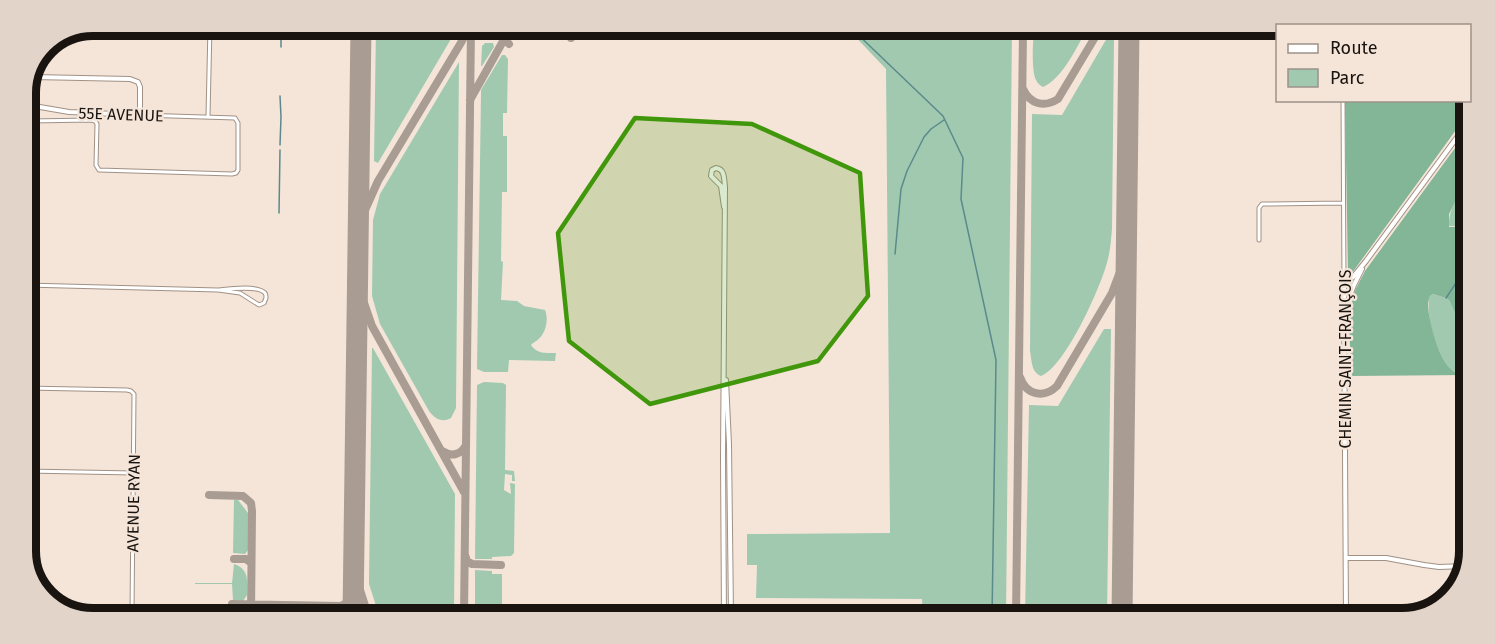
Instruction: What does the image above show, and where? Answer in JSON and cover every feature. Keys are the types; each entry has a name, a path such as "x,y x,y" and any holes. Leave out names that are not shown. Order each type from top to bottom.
{"street":[{"path":"208,116 210,36"},
{"path":"39,75 136,80 140,87 140,115"},
{"name":"CHEMIN SAINT-FRANÇOIS","path":"1342,102 1346,608"},
{"name":"55E AVENUE","path":"36,106 76,113 232,117 238,121 238,168 235,173 99,170 96,165 97,124 95,121 36,121"},
{"path":"1344,283 1352,279 1366,261 1459,135"},
{"path":"724,207 721,186 711,176 715,168 723,171 725,187 724,608"},
{"path":"1259,240 1259,208 1262,204 1343,203"},
{"path":"1344,306 1366,261"},
{"path":"36,285 250,289 263,292 266,298 262,304 257,305 240,293 218,290"},
{"path":"724,364 728,396 731,608"},
{"name":"AVENUE RYAN","path":"36,388 127,390 133,393 135,398 132,608"},
{"path":"36,471 134,473"},
{"path":"1346,558 1386,558 1439,567 1457,566"}],"highlighted area":[{"path":"635,118 752,124 860,173 868,296 818,361 650,404 569,341 558,233"}],"green space":[{"path":"376,36 453,36 378,163 374,161"},
{"path":"584,36 722,36 721,38"},
{"path":"855,36 1012,36 1006,608 922,608 922,599 756,598 757,565 747,565 747,534 890,533 886,69"},
{"path":"1034,36 1083,36 1063,70 1043,87 1036,80"},
{"path":"1107,38 1114,38 1111,243 1102,277 1080,327 1060,358 1050,370 1041,376 1034,369 1030,351 1032,114 1062,115"},
{"path":"485,43 493,43 494,47 481,66 482,46"},
{"path":"502,55 508,59 507,113 503,113 503,136 507,136 507,192 502,192 501,300 517,301 524,306 545,310 547,319 545,329 531,345 545,353 556,353 555,361 509,360 508,372 484,372 477,369 481,90"},
{"path":"459,62 456,408 451,418 442,420 429,411 380,324 372,296 373,220 380,194"},
{"path":"1345,102 1459,102 1459,126 1351,277 1348,276"},
{"path":"1459,143 1459,195 1449,214 1449,227 1459,227 1459,330 1456,315 1449,300 1433,294 1430,296 1428,305 1439,351 1445,362 1452,370 1459,372 1459,375 1352,376 1351,307 1365,271"},
{"path":"1459,195 1459,227 1449,226 1452,208"},
{"path":"1433,294 1449,300 1456,315 1459,330 1459,372 1450,370 1441,355 1431,324 1430,296"},
{"path":"1104,329 1111,329 1107,608 1025,608 1029,405 1058,406"},
{"path":"373,348 455,494 454,608 377,608 369,584"},
{"path":"484,382 506,385 505,470 514,471 515,481 512,481 512,475 505,474 504,490 511,494 510,483 515,484 514,553 511,556 492,557 492,559 475,559 477,385"},
{"path":"234,500 238,500 248,513 248,550 245,554 233,553"},
{"path":"234,564 243,569 246,576 247,595 243,601 233,600 232,584 195,584 232,583"},
{"path":"475,570 502,574 503,608 475,608"}],"waterway":[{"path":"281,36 281,47"},
{"path":"859,36 943,116 963,158 961,199 996,360 992,608"},
{"path":"280,96 280,145"},
{"path":"895,254 901,189 907,171 924,137 944,120"},
{"path":"279,213 280,150"},
{"path":"1446,298 1459,278"}],"taxiway":[{"path":"464,36 378,181 365,210 360,234 359,269 362,297 372,326 464,492"},
{"path":"464,608 471,36"},
{"path":"501,36 509,44"},
{"path":"470,100 506,36"},
{"path":"1016,608 1023,36"},
{"path":"1023,89 1029,98 1038,103 1043,104 1058,99 1096,36"},
{"path":"1020,377 1026,388 1036,393 1047,393 1057,386 1112,293 1123,264 1127,237"},
{"path":"442,451 456,454 466,445"},
{"path":"209,495 243,496 251,503 251,608"},
{"path":"355,516 356,570 366,608"},
{"path":"465,555 467,561 472,564 501,565"},
{"path":"234,559 246,559 251,563"},
{"path":"232,604 341,606 349,601 354,592"},
{"path":"341,606 346,608"}],"runway":[{"path":"353,608 361,36"},
{"path":"1122,608 1129,36"}]}
